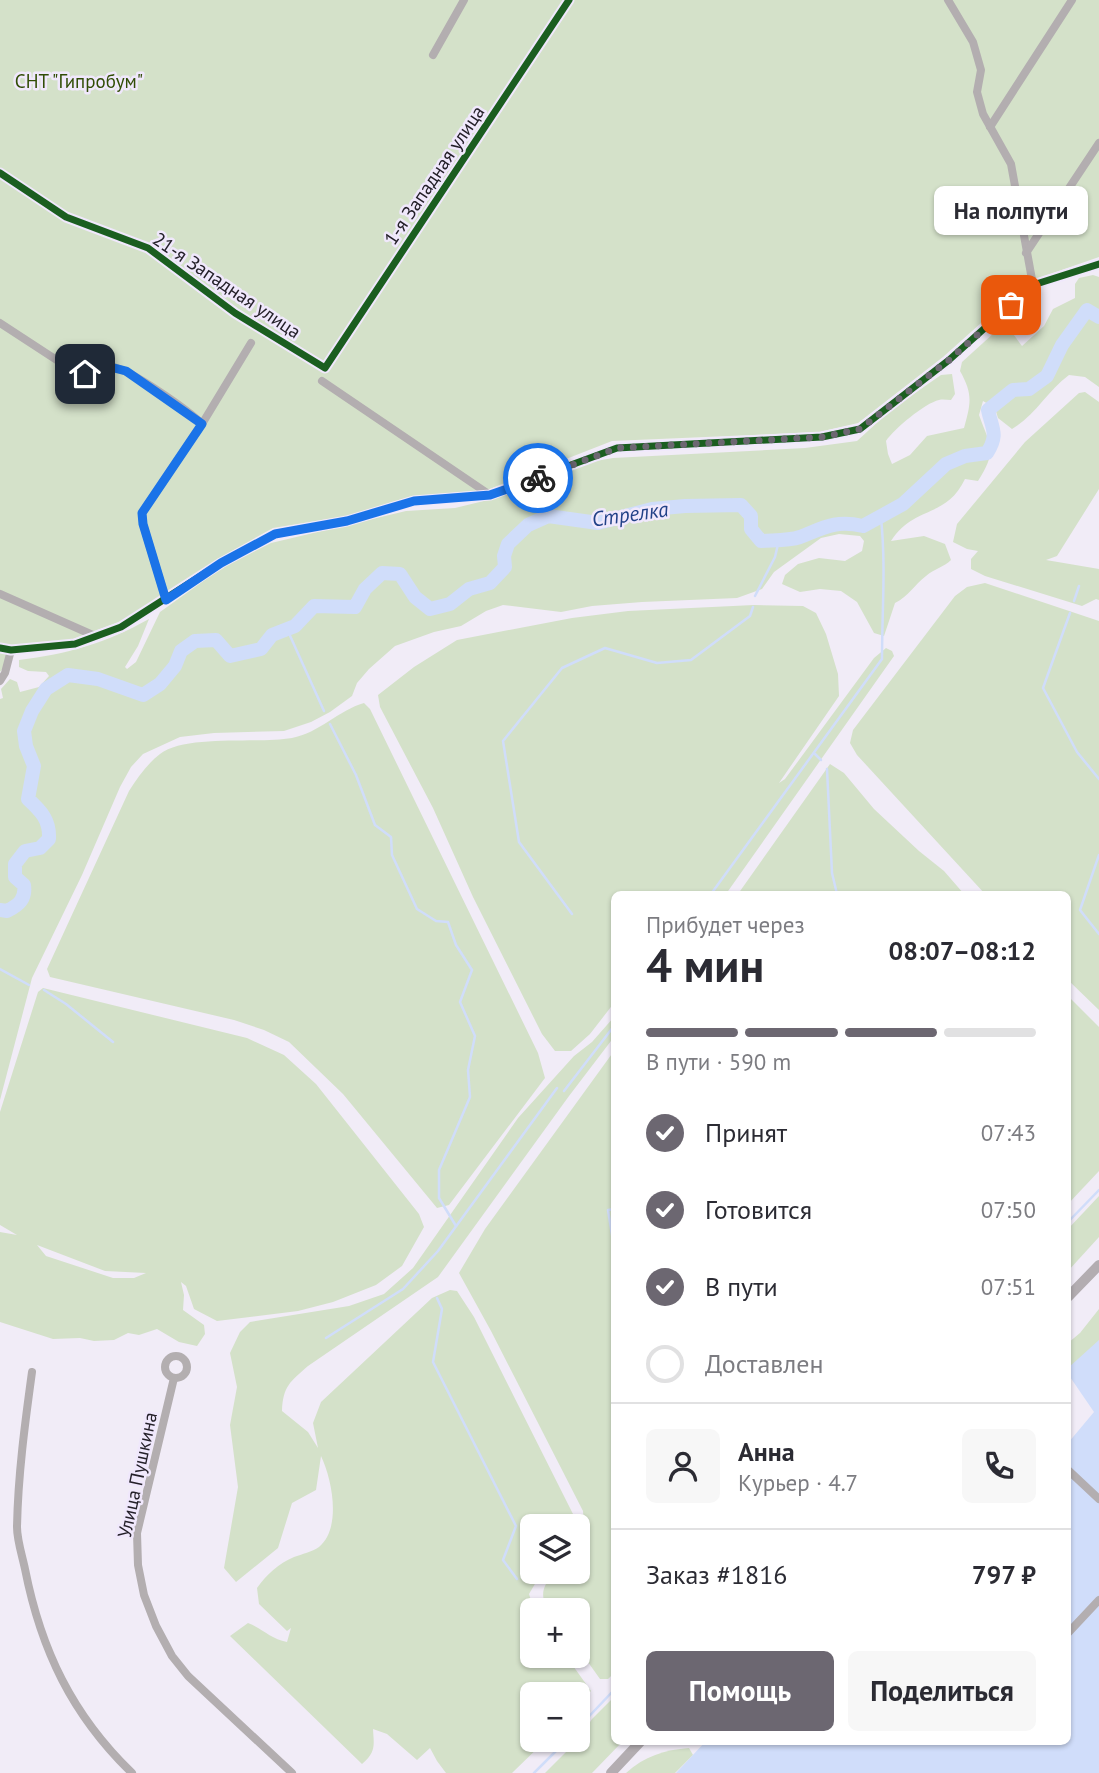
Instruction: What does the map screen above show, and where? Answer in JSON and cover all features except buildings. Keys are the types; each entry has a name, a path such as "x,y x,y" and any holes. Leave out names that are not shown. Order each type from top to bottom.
{"main road":[{"path":"1071,1294 1099,1265"},
{"path":"611,1773 637,1745"}],"street":[{"path":"433,55 464,0"},
{"name":"1-я Западная улица","path":"325,368 569,0"},
{"path":"948,0 973,42 981,70 977,92 990,127 1011,164 1033,285"},
{"path":"990,127 1072,0"},
{"path":"1027,253 1099,143"},
{"name":"21-я Западная улица","path":"0,173 66,216 148,248 235,313 325,368"},
{"path":"0,649 75,644 121,627 221,563 275,534 347,521 414,501 490,495 617,448 822,437 860,429 949,360 1033,285 1099,264"},
{"path":"0,323 75,372 85,374 110,367 126,371 202,424"},
{"path":"166,600 142,513 202,424 251,343"},
{"path":"322,381 490,495"},
{"path":"0,594 95,636"},
{"path":"0,681 11,650"},
{"path":"32,1372 17,1529 29,1587 47,1649 78,1709 113,1754 132,1773"},
{"name":"Улица Пушкина","path":"174,1378 137,1533 138,1565 144,1595 166,1646 188,1676 292,1773"},
{"path":"1071,1473 1099,1499"},
{"path":"1071,1630 1099,1600"}],"green space":[{"name":"СНТ \"Гипробум\"","path":"0,0 1099,0 1099,257 1027,282 943,357 858,423 819,432 612,441 487,490 412,496 346,516 273,528 219,558 119,622 73,639 18,650 0,672"},
{"path":"1093,275 1099,277 1099,387 1085,377 1069,375 1028,417 1012,429 998,418 995,408 983,401 979,415 989,441 990,455 978,481 965,479 949,501 910,522 891,541 924,536 945,544 951,560 922,579 895,603 884,636 874,633 857,602 841,591 820,589 800,592 782,584 785,575 798,564 819,558 845,561 862,551 864,541 860,536 839,534 821,538 774,572 762,589 737,598 642,602 592,606 561,612 503,605 486,611 461,626 395,646 369,669 357,683 352,696 311,722 284,731 180,737 143,754 131,767 120,787 82,875 32,978 0,1100 1,689 10,679 17,682 20,692 39,687 49,676 46,672 28,671 19,667 19,660 86,646 117,635 149,619 138,646 125,667 127,669 136,662 160,612 223,567 271,543 406,511 455,508 488,500 590,462 613,458 805,448 857,441 892,409 941,375 952,374 955,394 951,400 933,402 918,411 886,441 892,464 910,455 927,436 964,428 970,399 960,371 962,362 1005,323 1022,346 1044,326 1053,309 1075,298 1075,284 1079,278"},
{"path":"1085,392 1099,402 1099,489 1057,556 1046,560 1099,569 1099,600 1082,606 985,576 971,569 971,559 978,551 953,542 957,524 1025,442 1079,393"},
{"path":"985,583 1099,621 1099,1010 1071,983 1071,891 982,891 857,755 850,743 853,730 955,596 967,587"},
{"path":"754,605 803,606 816,613 826,634 838,674 839,696 779,783 785,779 874,658 886,648 892,651 894,656 728,891 611,891 611,1007 590,1034 571,1051 555,1051 542,1034 473,897 433,808 380,707 378,695 414,667 457,640 572,618 628,611"},
{"path":"364,703 370,709 538,1053 545,1078 449,1205 437,1208 343,1094 289,1042 234,1020 50,977 47,969 129,791 155,758 172,748 187,744 292,738"},
{"path":"830,764 844,773 874,809 944,871 961,891 740,891"},
{"path":"43,988 247,1038 284,1055 316,1084 419,1214 424,1227 402,1266 376,1285 333,1302 298,1311 217,1321 194,1309 186,1286 181,1282 183,1310 204,1325 205,1334 197,1346 179,1342 157,1329 139,1335 128,1333 114,1340 94,1341 80,1338 53,1339 0,1322 0,1232 17,1235 0,1225 0,1112 38,992","holes":["37,1245 105,1271 146,1273 134,1278 113,1278 46,1256"]},
{"path":"1071,999 1099,1027 1099,1171 1071,1201"},
{"path":"611,1020 611,1041 438,1277 296,1376 284,1396 282,1411 308,1432 318,1448 313,1423 321,1402 432,1298 450,1290 457,1291 474,1317 573,1514 520,1514 520,1584 535,1584 529,1594 530,1598 520,1598 520,1668 575,1668 585,1682 520,1682 520,1752 534,1752 512,1773 446,1773 430,1748 417,1760 387,1734 373,1729 373,1748 362,1764 230,1636 248,1623 276,1639 287,1642 291,1628 287,1631 259,1604 257,1588 283,1563 319,1547 331,1528 333,1503 329,1477 321,1456 316,1490 292,1503 278,1548 236,1582 224,1568 238,1487 230,1425 237,1387 230,1353 240,1332 250,1322 349,1306 384,1294 413,1268 518,1118 574,1056 592,1042"},
{"path":"611,1055 611,1676 608,1679 600,1679 590,1665 590,1598 544,1598 543,1595 546,1584 590,1584 590,1514 583,1514 459,1273 485,1229"},
{"path":"1099,1196 1099,1237 1071,1268 1071,1226"},
{"path":"1099,1309 1099,1399 1080,1371 1071,1378 1071,1340"},
{"path":"611,1700 611,1745 619,1745 592,1773 545,1773 566,1752 590,1752 590,1722"},
{"path":"689,1748 693,1755 675,1773 626,1773 655,1755"}],"water":[{"path":"1099,1340 1099,1773 676,1773 702,1745 1071,1745 1071,1439 1094,1412 1071,1378 1071,1365"}],"waterway":[{"name":"Стрелка","path":"0,910 7,911 15,906 24,894 24,885 15,877 15,864 25,851 40,848 49,839 44,816 28,799 34,766 26,746 24,731 32,711 46,689 68,675 98,679 143,695 160,684 175,666 181,651 195,641 216,640 230,656 261,649 272,635 295,626 314,606 355,607 365,589 382,573 400,574 415,597 430,609 450,604 469,589 490,583 505,567 504,556 508,544 528,525 548,516 598,523 652,509 741,505 751,516 751,529 761,541 786,540 838,524 863,526 903,504 946,464 965,456 987,453 994,436 988,410 1013,390 1029,389 1047,376 1062,345 1087,310 1099,317"},
{"path":"713,891 882,659 884,571 881,518"},
{"path":"755,596 775,557 779,540"},
{"path":"1074,601 1079,586"},
{"path":"572,914 519,842 503,741 562,668 605,648 657,663 691,660 750,616 753,607"},
{"path":"1070,613 1043,688 1077,752 1099,779"},
{"path":"287,629 324,711"},
{"path":"330,724 356,775 375,825 391,837 392,855 417,909 436,921 448,922 456,945 472,970 460,1002 475,1036 468,1070 470,1097 439,1170 439,1198 456,1226"},
{"path":"815,754 821,760"},
{"path":"827,769 832,873 836,891"},
{"path":"1099,855 1080,910 1099,934"},
{"path":"0,969 29,985"},
{"path":"44,990 113,1042"},
{"path":"564,1091 611,1030"},
{"path":"326,1338 403,1289 438,1251 557,1088"},
{"path":"1071,1219 1099,1190"},
{"path":"611,1210 608,1210 611,1228"},
{"path":"437,1298 442,1309 433,1362 516,1526 503,1560 517,1579"},
{"path":"590,1715 611,1693"},
{"path":"534,1773 555,1752"}],"cycle path":[{"path":"0,173 66,217 148,248 235,313 325,368 569,0"},
{"path":"0,648 11,650 75,644 121,627 221,563 275,534 347,521 414,501 490,495 617,448 822,437 860,429 949,360 1033,285 1099,264"}],"way so far":[{"path":"538,478 617,448 822,437 860,429 949,360 1011,305"}],"place":[{"name":"На полпути","path":"1011,305"}],"route":[{"path":"85,374 110,367 126,371 202,424 142,513 166,600 221,563 275,534 347,521 414,501 490,495 538,478"}]}
